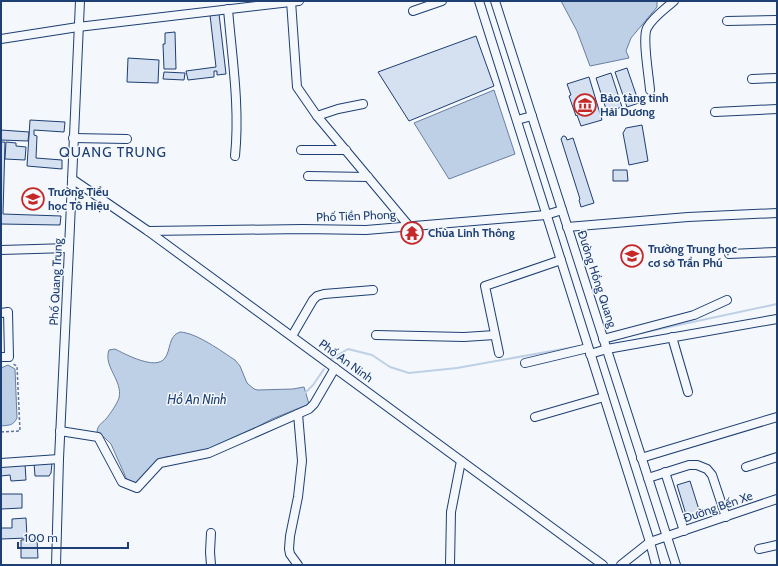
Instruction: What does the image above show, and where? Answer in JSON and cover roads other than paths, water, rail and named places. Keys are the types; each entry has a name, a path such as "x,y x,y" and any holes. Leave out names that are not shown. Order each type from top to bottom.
{"street":[{"name":"Phố Quang Trung","path":"56,565 58,459 80,1"},
{"path":"1,39 78,27 293,1 297,87 317,116 409,226"},
{"path":"413,11 442,1"},
{"path":"479,1 656,565"},
{"name":"Đường Hồng Quang","path":"495,1 676,565"},
{"path":"650,90 645,41 646,29 652,21 674,1"},
{"path":"228,9 237,113 235,156"},
{"path":"727,21 777,20"},
{"path":"752,79 777,78"},
{"path":"317,116 338,109 363,104"},
{"path":"715,112 777,109"},
{"path":"517,120 532,116"},
{"path":"73,138 127,139"},
{"path":"301,150 346,150"},
{"path":"308,176 368,176"},
{"name":"Phố An Ninh","path":"72,179 148,231 603,565"},
{"name":"Phố Tiền Phong","path":"148,231 303,229 366,230 546,215 562,210"},
{"path":"567,227 777,213"},
{"path":"1,250 69,248"},
{"path":"729,254 777,252"},
{"path":"499,353 485,286 561,260"},
{"path":"292,336 313,300 317,296 324,294 374,290"},
{"path":"603,339 694,314 709,309 727,300"},
{"path":"1,313 8,312 9,357 1,357"},
{"path":"526,362 777,319"},
{"path":"376,335 464,337 495,335"},
{"path":"672,337 688,392"},
{"path":"60,431 98,437 122,482 137,488 160,464 209,453 309,409 314,404 335,368"},
{"path":"535,417 604,397"},
{"path":"298,414 302,461 298,497 290,536 289,549 290,554 298,565"},
{"path":"642,458 777,417"},
{"path":"746,467 777,457"},
{"path":"1,463 58,459"},
{"path":"450,565 451,512 462,461"},
{"path":"648,478 689,465 697,465 707,469 712,475 726,517"},
{"path":"665,472 684,531"},
{"name":"Đường Bến Xe","path":"650,542 777,500"},
{"path":"211,533 211,565"},
{"path":"621,565 650,542"},
{"path":"759,549 777,546"}],"water":[{"path":"561,1 657,1 657,7 631,38 626,51 629,58 590,66 577,31"},
{"path":"494,90 515,154 449,179 414,123"},
{"name":"Hồ An Ninh","path":"180,332 187,333 201,339 235,360 240,366 247,383 254,389 293,389 304,387 309,404 272,419 236,438 199,453 166,457 151,467 137,484 127,480 111,444 97,431 119,398 118,385 109,362 109,350 115,349 148,362 161,362 167,355 173,337"},
{"path":"8,365 15,369 17,418 12,424 1,426 1,368"}],"waterway":[{"path":"641,333 777,304"},
{"path":"331,359 348,349 372,355 390,367 409,373 457,368 580,346"},
{"path":"305,393 313,385 324,369"}],"place":[{"name":"Bảo tàng tỉnh Hải Dương","path":"585,105"},
{"name":"Trường Tiểu học Tô Hiệu","path":"33,199"},
{"name":"Chùa Linh Thông","path":"412,233"},
{"name":"Trường Trung học cơ sở Trần Phú","path":"632,256"}],"district":[{"name":"QUANG TRUNG","path":"113,152"}]}
